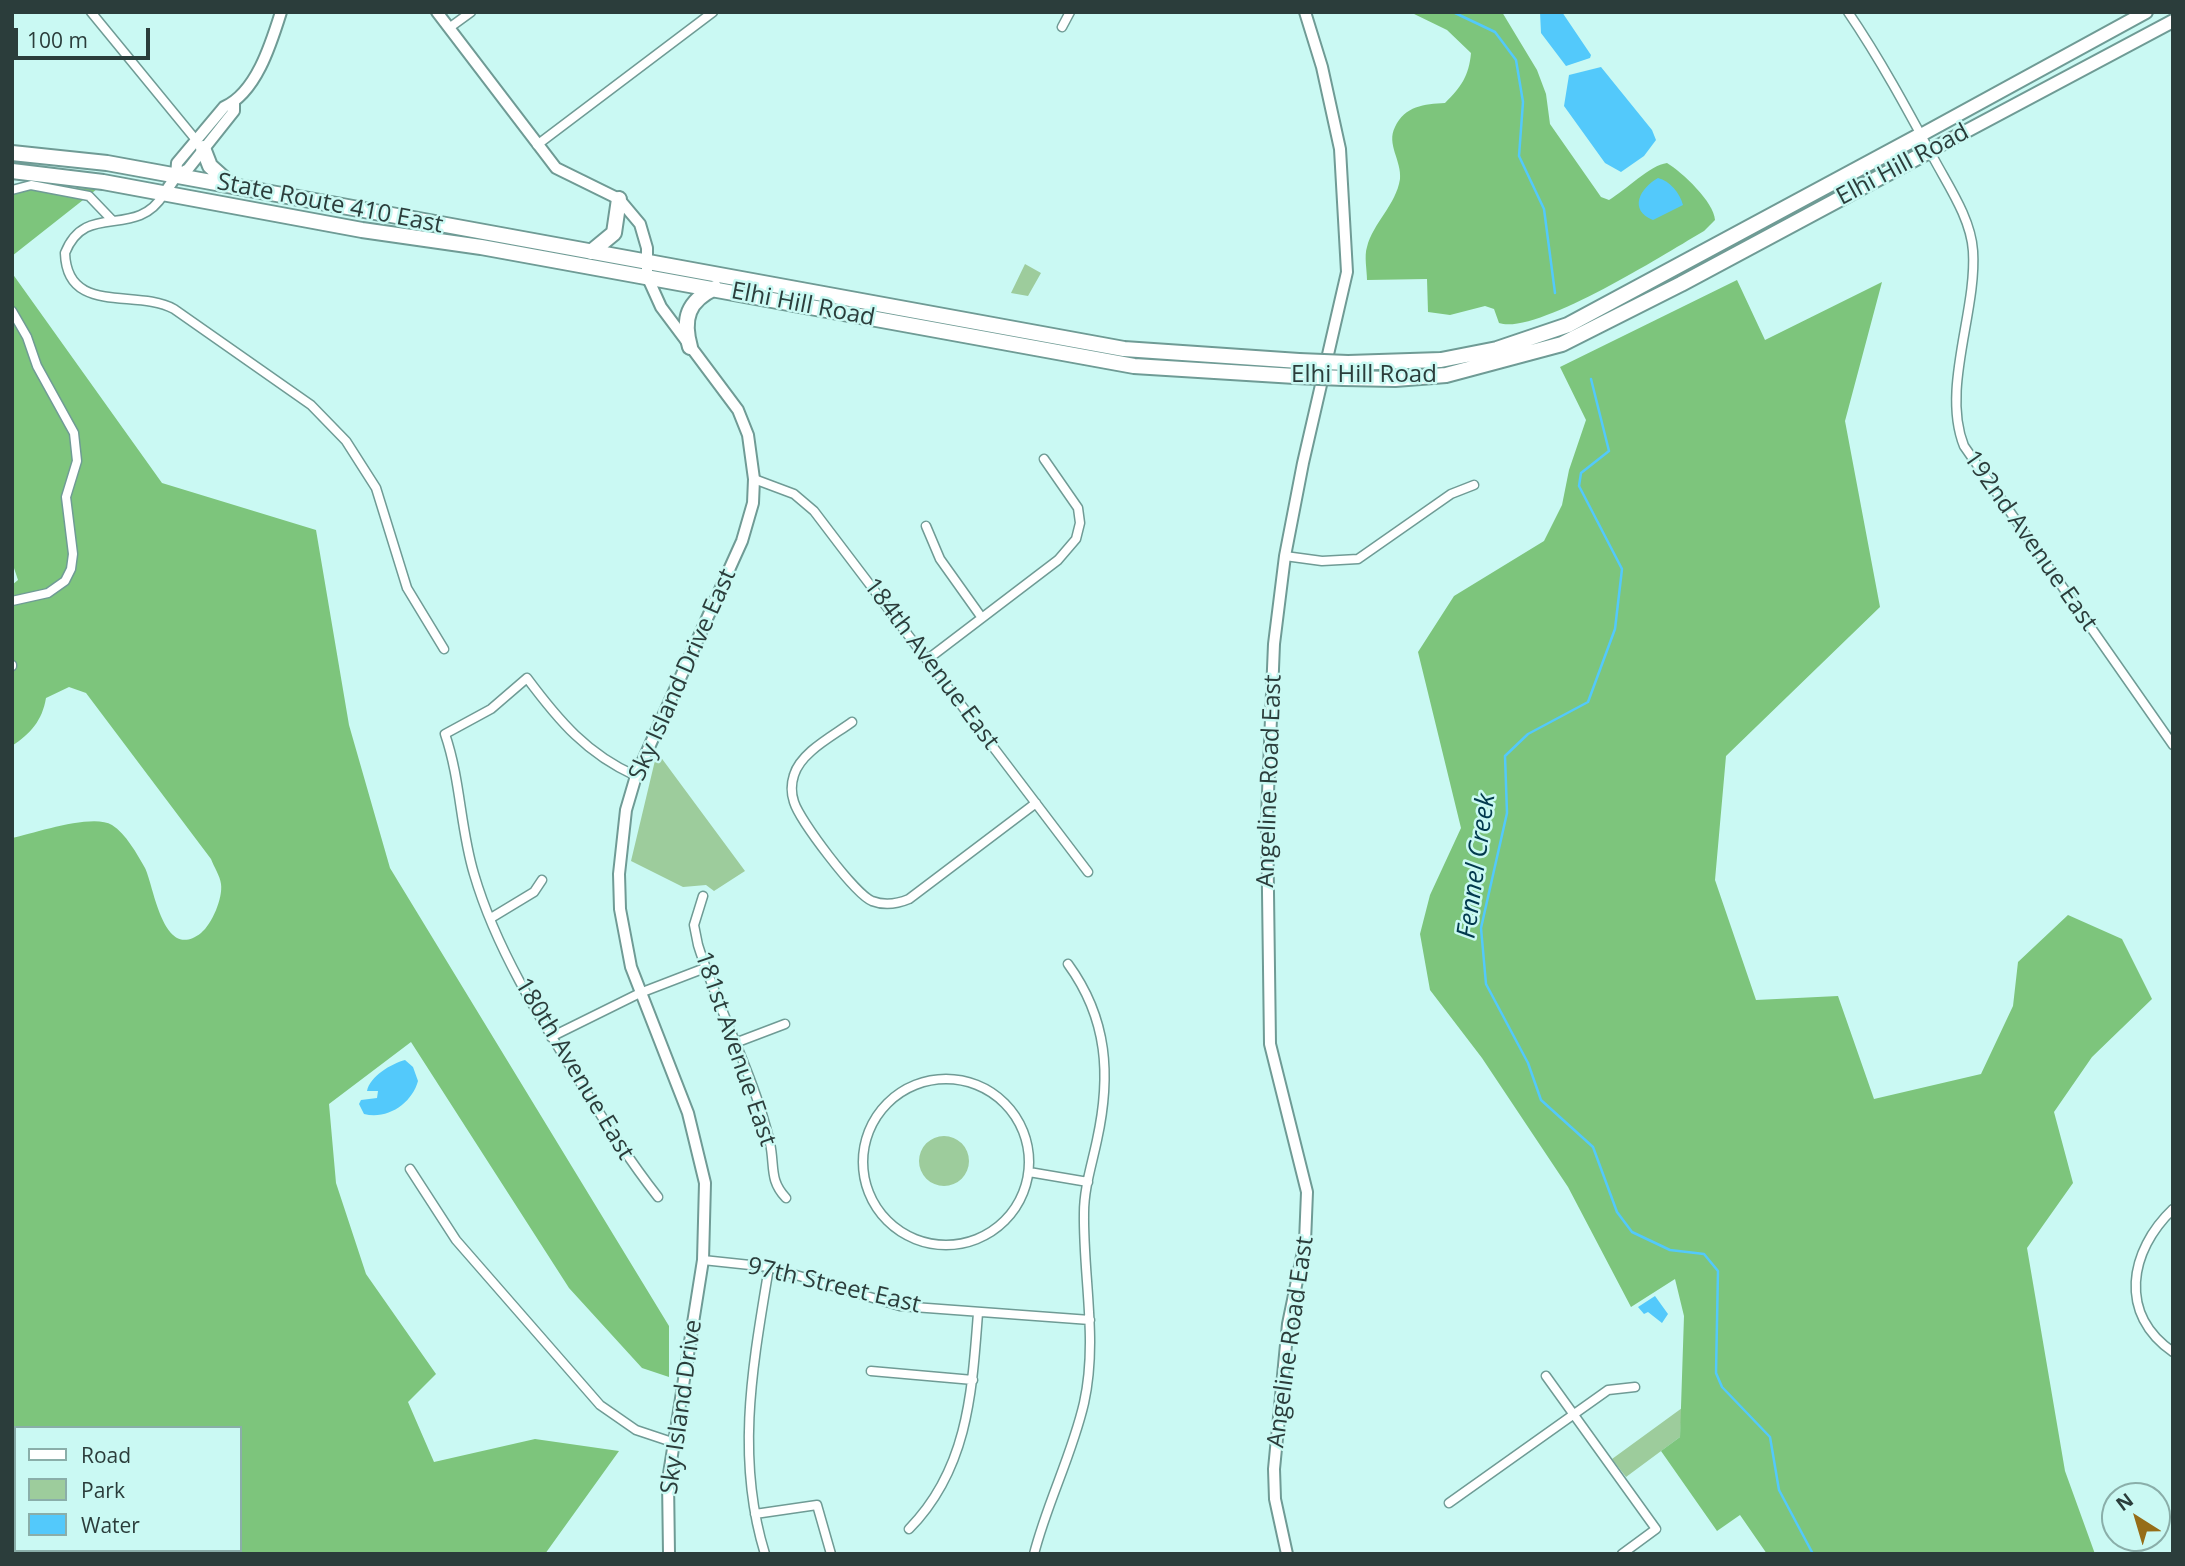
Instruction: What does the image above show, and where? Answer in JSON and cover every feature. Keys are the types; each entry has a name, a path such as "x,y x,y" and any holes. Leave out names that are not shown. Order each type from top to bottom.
{"highway":[{"name":"Elhi Hill Road","path":"647,269 1125,349 1348,363 1441,360 1497,349 1568,325 1921,135"},
{"path":"199,144 210,166 232,185"},
{"name":"Elhi Hill Road","path":"647,269 715,288 819,310 1134,366 1345,378 1395,379 1446,375 1562,344 1669,291 1929,151"},
{"name":"State Route 410 East","path":"12,153 107,163 232,185 591,252 647,269"},
{"name":"State Route 410 East","path":"12,171 103,182 164,194 647,269"},
{"path":"591,252 614,233 619,199"},
{"path":"690,347 685,331 687,313 696,299 715,288"}],"main road":[{"name":"Elhi Hill Road","path":"1921,135 2146,12"},
{"name":"Elhi Hill Road","path":"1929,151 2173,21"}],"street":[{"path":"91,12 199,144"},
{"path":"281,12 267,53 234,103 234,111 199,144 188,169 176,176 146,215 137,219 112,220 86,229 68,247 65,261 73,280 89,293 99,297 154,300 174,309 324,417 345,441 376,488 407,588 444,649"},
{"path":"437,12 556,168 619,199"},
{"path":"449,28 471,12"},
{"path":"537,145 713,12"},
{"path":"1062,27 1070,12"},
{"name":"Angeline Road East","path":"1287,1554 1275,1499 1274,1469 1288,1324 1305,1242 1307,1192 1271,1051 1267,985 1267,817 1274,659 1285,556 1347,272 1340,149 1322,67 1305,12"},
{"name":"192nd Avenue East","path":"1848,12 1921,135 1966,223 1973,248 1969,308 1956,405 1964,446 2173,745"},
{"path":"12,190 31,185 89,195 112,220"},
{"name":"Sky Island Drive East","path":"619,199 640,225 647,248 647,269 661,307 738,410 751,445 754,479 748,523 735,559 636,776 626,810 619,874 624,932 631,967 696,1137 706,1209 703,1260"},
{"path":"12,311 27,337 37,366 74,433 77,461 66,497 73,554 71,569 55,589 12,601"},
{"path":"928,659 1058,560 1076,538 1080,523 1078,508 1044,459"},
{"name":"184th Avenue East","path":"754,479 775,485 805,501 928,659 1088,873"},
{"path":"1285,556 1322,561 1359,559 1451,494 1474,485"},
{"path":"926,526 940,559 982,618"},
{"name":"180th Avenue East","path":"636,776 605,761 575,738 527,678 491,709 445,734 460,784 473,872 520,982 551,1037 632,1164 658,1197"},
{"path":"852,722 804,759 794,774 791,791 800,814 856,891 871,901 895,904 909,899 1036,803"},
{"path":"491,918 534,892 542,880"},
{"name":"181st Avenue East","path":"703,896 694,925 705,968 766,1128 775,1186 786,1198"},
{"path":"1034,1554 1084,1405 1091,1357 1084,1233 1088,1182 1106,1093 1105,1052 1094,1010 1068,964"},
{"path":"551,1037 640,993 705,968"},
{"path":"735,1043 785,1024"},
{"path":"960,1080 986,1089 1012,1112 1028,1146 1029,1172 1022,1197 997,1228 964,1244 939,1245 909,1237 880,1214 865,1182 862,1155 872,1122 896,1095 920,1083 960,1080"},
{"path":"410,1169 456,1240 600,1405 636,1430 675,1443"},
{"path":"1029,1172 1088,1182"},
{"path":"2173,1209 2149,1234 2138,1270 2136,1289 2141,1320 2150,1334 2173,1352"},
{"name":"97th Street East","path":"703,1260 769,1267 881,1302 978,1313 1090,1320"},
{"name":"Sky Island Drive","path":"669,1554 668,1480 703,1260"},
{"path":"765,1554 755,1514 748,1464 748,1401 769,1267"},
{"path":"909,1529 931,1507 961,1440 973,1380 978,1313"},
{"path":"871,1371 973,1380"},
{"path":"1546,1376 1656,1529 1622,1554"},
{"path":"1449,1503 1608,1390 1635,1387"},
{"path":"755,1514 817,1505 831,1554"}],"green space":[{"path":"1410,12 1502,12 1537,70 1546,94 1550,124 1601,197 1609,200 1646,173 1667,163 1689,180 1703,196 1715,220 1704,231 1602,290 1542,317 1517,324 1499,323 1494,309 1485,306 1450,315 1428,312 1427,279 1367,280 1367,247 1394,197 1400,179 1392,140 1395,127 1404,115 1416,107 1445,103 1463,81 1470,61 1471,53 1447,30"},
{"path":"12,185 97,189 12,256"},
{"path":"1025,264 1041,273 1028,296 1011,293"},
{"path":"12,273 162,483 316,530 349,725 390,868 669,1326 669,1377 642,1368 569,1288 411,1042 329,1104 336,1183 366,1274 436,1374 408,1402 434,1462 535,1439 619,1451 545,1554 12,1554 12,838 92,821 112,825 126,839 145,868 162,918 177,938 188,940 205,929 216,910 221,890 211,859 86,693 69,687 46,698 35,726 12,746 12,585 18,580 12,562"},
{"path":"1737,280 1765,340 1882,282 1845,421 1880,607 1726,756 1715,880 1756,1000 1838,996 1874,1099 1981,1074 2013,1006 2018,962 2068,915 2122,939 2152,999 2092,1057 2054,1112 2073,1183 2027,1248 2065,1471 2095,1554 1767,1554 1740,1515 1717,1531 1661,1451 1680,1437 1684,1316 1675,1279 1631,1307 1568,1187 1482,1058 1430,990 1420,934 1430,895 1461,828 1418,652 1454,596 1544,541 1562,505 1569,470 1586,420 1560,367"},
{"path":"657,752 745,871 714,891 706,885 683,887 631,861"},
{"path":"944,1136 962,1143 969,1161 962,1179 944,1186 926,1179 919,1161 926,1143"},
{"path":"1682,1408 1680,1437 1626,1477 1612,1459"}],"water":[{"path":"1540,12 1562,12 1591,55 1590,58 1566,66 1541,33"},
{"path":"1601,67 1652,130 1656,140 1644,156 1621,172 1605,163 1564,106 1569,75"},
{"path":"1658,178 1674,188 1683,205 1653,220 1641,211 1639,199 1646,187"},
{"path":"405,1060 413,1067 418,1081 405,1103 390,1112 364,1114 359,1104 361,1100 377,1098 378,1091 367,1091 372,1080 394,1064"},
{"path":"1655,1296 1668,1314 1662,1323 1648,1312 1644,1314 1638,1307"}],"waterway":[{"name":"Fennel Creek","path":"1453,12 1495,32 1516,60 1523,102 1519,156 1544,209 1555,293"},
{"name":"Fennel Creek","path":"1591,379 1609,451 1581,473 1579,486 1622,569 1615,629 1588,702 1528,734 1505,756 1507,813 1481,928 1486,984 1528,1063 1541,1100 1593,1147 1617,1212 1632,1232 1670,1250 1704,1254 1718,1271 1716,1373 1722,1387 1770,1437 1779,1490 1813,1554"}]}
